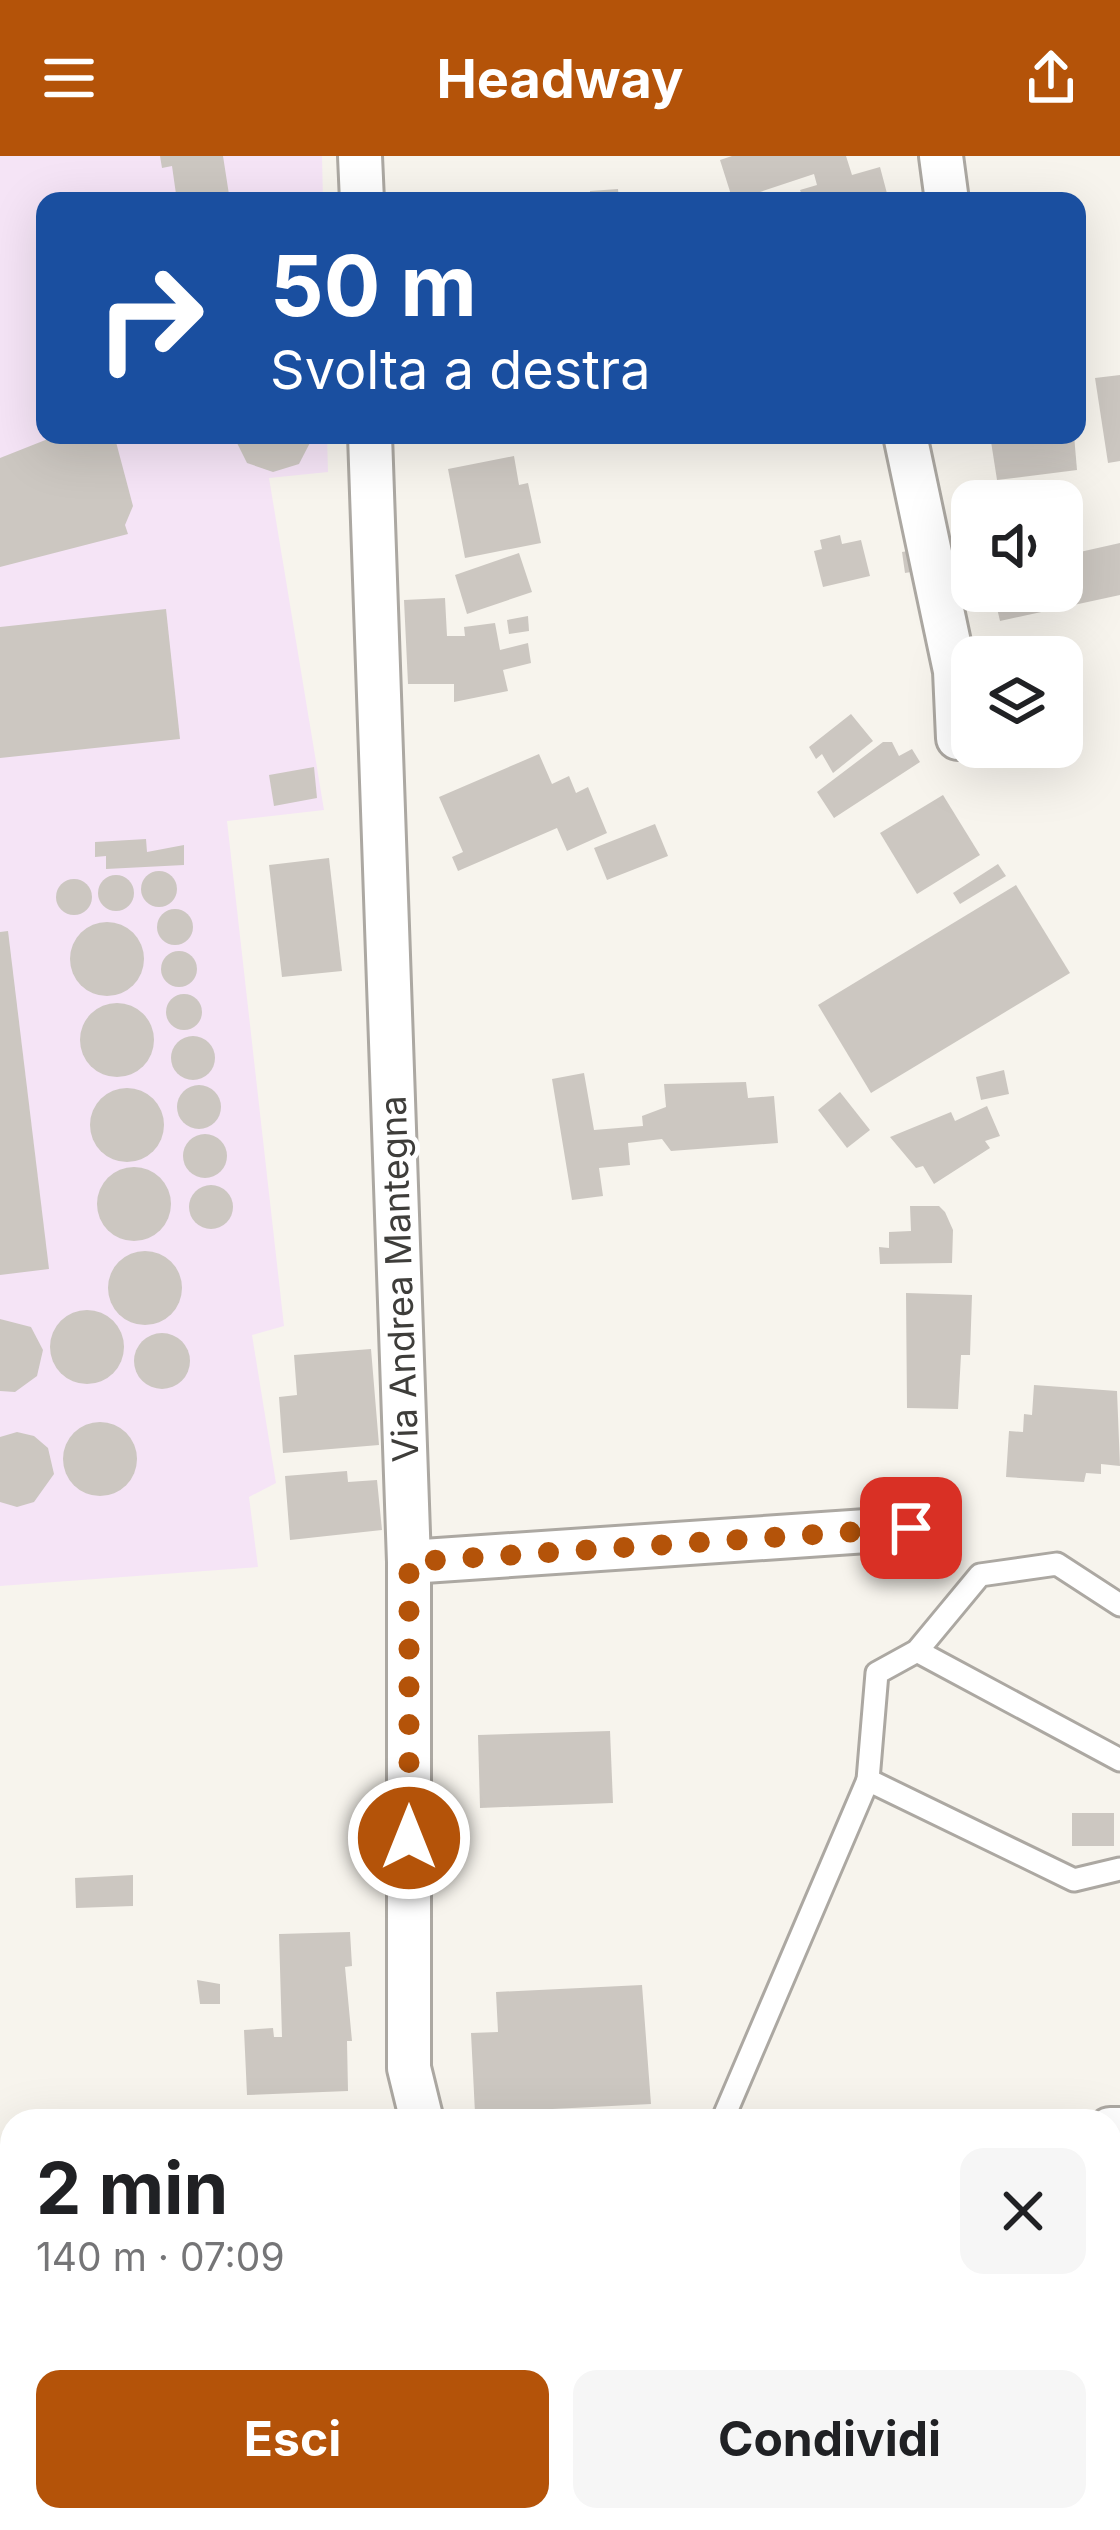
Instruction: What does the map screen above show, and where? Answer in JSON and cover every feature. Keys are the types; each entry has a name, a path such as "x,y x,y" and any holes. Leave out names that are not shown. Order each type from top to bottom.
{"street":[{"path":"360,156 362,192"},
{"path":"941,156 946,192"},
{"name":"Via Andrea Mantegna","path":"370,444 409,1562 409,2068 419,2109"},
{"path":"907,444 951,652"},
{"path":"409,1562 911,1528"}],"lane":[{"path":"727,2109 868,1780 877,1673 916,1651 980,1576 1057,1564 1120,1605"},
{"path":"916,1651 1120,1760"},
{"path":"868,1780 1074,1880 1120,1869"}],"shaded area":[{"path":"0,156 322,156 323,192 36,192 36,444 327,444 328,472 269,478 324,810 227,821 284,1326 252,1335 276,1483 249,1497 258,1567 0,1586"}],"building":[{"path":"160,156 223,156 229,192 176,192 172,166 162,168"},
{"path":"732,156 846,156 852,175 880,167 887,192 801,192 817,185 814,174 760,192 730,192 720,160"},
{"path":"1120,375 1120,461 1108,463 1095,378"},
{"path":"36,444 117,444 133,506 125,525 128,534 0,567 0,458"},
{"path":"238,444 309,444 299,464 273,472 247,463"},
{"path":"991,444 1075,444 1077,470 997,480"},
{"path":"514,456 519,485 528,483 541,543 465,558 448,469"},
{"path":"840,535 842,544 861,540 870,576 823,587 814,551 822,549 820,540"},
{"path":"1120,543 1120,595 1083,603 1083,551"},
{"path":"925,548 929,569 905,573 902,552"},
{"path":"519,553 532,592 467,614 455,575"},
{"path":"445,598 447,636 465,636 464,627 495,623 500,650 528,643 531,663 503,670 508,691 454,702 454,684 408,684 404,600"},
{"path":"166,609 180,739 0,758 0,627"},
{"path":"998,612 1042,612 1000,621"},
{"path":"528,616 529,631 509,634 507,620"},
{"path":"851,714 873,741 833,773 822,754 816,759 809,747"},
{"path":"883,742 892,742 899,756 912,749 920,762 834,818 817,792"},
{"path":"539,754 552,784 569,776 576,793 588,787 607,833 567,851 557,828 458,871 452,857 463,852 439,797"},
{"path":"314,767 317,798 274,806 269,775"},
{"path":"943,795 980,855 917,894 880,833"},
{"path":"655,824 668,856 607,880 594,848"},
{"path":"146,839 147,852 184,845 184,865 106,869 106,856 95,857 95,842"},
{"path":"329,858 342,971 282,977 269,865"},
{"path":"998,864 1006,876 960,904 953,893"},
{"path":"159,871 171,877 177,889 171,901 159,907 147,901 141,889 147,877"},
{"path":"116,875 129,880 134,893 129,906 116,911 103,906 98,893 103,880"},
{"path":"74,879 86,885 92,897 86,909 74,915 62,909 56,897 62,885"},
{"path":"1016,885 1070,973 871,1093 818,1005"},
{"path":"175,909 187,915 193,927 187,939 175,945 163,939 157,927 163,915"},
{"path":"107,922 133,933 144,959 133,985 107,996 81,985 70,959 81,933"},
{"path":"8,931 49,1269 0,1275 0,932"},
{"path":"179,951 192,956 197,969 192,982 179,987 166,982 161,969 166,956"},
{"path":"184,994 196,1000 202,1012 196,1024 184,1030 172,1024 166,1012 172,1000"},
{"path":"117,1003 143,1014 154,1040 143,1066 117,1077 91,1066 80,1040 91,1014"},
{"path":"193,1036 208,1043 215,1058 208,1073 193,1080 178,1073 171,1058 178,1043"},
{"path":"1004,1070 1009,1094 981,1100 976,1077"},
{"path":"584,1073 594,1130 643,1126 642,1116 666,1107 664,1084 746,1082 748,1098 774,1096 778,1143 671,1151 662,1139 628,1143 630,1165 599,1168 603,1196 572,1200 552,1079"},
{"path":"199,1085 214,1092 221,1107 214,1122 199,1129 184,1122 177,1107 184,1092"},
{"path":"127,1088 153,1099 164,1125 153,1151 127,1162 101,1151 90,1125 101,1099"},
{"path":"840,1092 870,1130 847,1148 818,1110"},
{"path":"987,1106 1000,1136 985,1141 990,1148 934,1184 923,1166 916,1168 890,1137 951,1112 955,1121"},
{"path":"205,1134 220,1141 227,1156 220,1171 205,1178 190,1171 183,1156 190,1141"},
{"path":"134,1167 160,1178 171,1204 160,1230 134,1241 108,1230 97,1204 108,1178"},
{"path":"211,1185 226,1192 233,1207 226,1222 211,1229 196,1222 189,1207 196,1192"},
{"path":"910,1206 939,1206 945,1212 953,1230 952,1263 880,1264 879,1247 889,1248 889,1232 911,1231"},
{"path":"145,1251 171,1262 182,1288 171,1314 145,1325 119,1314 108,1288 119,1262"},
{"path":"906,1293 972,1295 970,1355 961,1355 958,1409 907,1408"},
{"path":"87,1310 113,1321 124,1347 113,1373 87,1384 61,1373 50,1347 61,1321"},
{"path":"0,1319 31,1327 43,1350 37,1376 15,1392 0,1391"},
{"path":"162,1333 182,1341 190,1361 182,1381 162,1389 142,1381 134,1361 142,1341"},
{"path":"371,1349 379,1445 283,1453 279,1397 297,1395 294,1355"},
{"path":"1034,1385 1117,1391 1120,1466 1101,1464 1101,1474 1086,1473 1084,1482 1006,1477 1009,1431 1023,1432 1024,1414 1032,1415"},
{"path":"100,1422 126,1433 137,1459 126,1485 100,1496 74,1485 63,1459 74,1433"},
{"path":"17,1432 34,1436 48,1448 54,1474 34,1502 17,1507 0,1502 0,1437"},
{"path":"347,1471 348,1482 377,1480 382,1530 290,1540 285,1476"},
{"path":"610,1731 613,1803 480,1808 478,1735"},
{"path":"1072,1813 1114,1813 1114,1846 1072,1846"},
{"path":"133,1875 133,1906 76,1908 75,1878"},
{"path":"350,1932 352,1966 345,1967 352,2041 347,2041 348,2091 247,2095 244,2030 273,2028 274,2037 282,2037 279,1934"},
{"path":"197,1980 220,1984 220,2004 200,2004"},
{"path":"642,1985 651,2104 475,2109 471,2033 498,2032 496,1992"}],"route":[{"path":"409,1838 409,1562 911,1528"}]}
